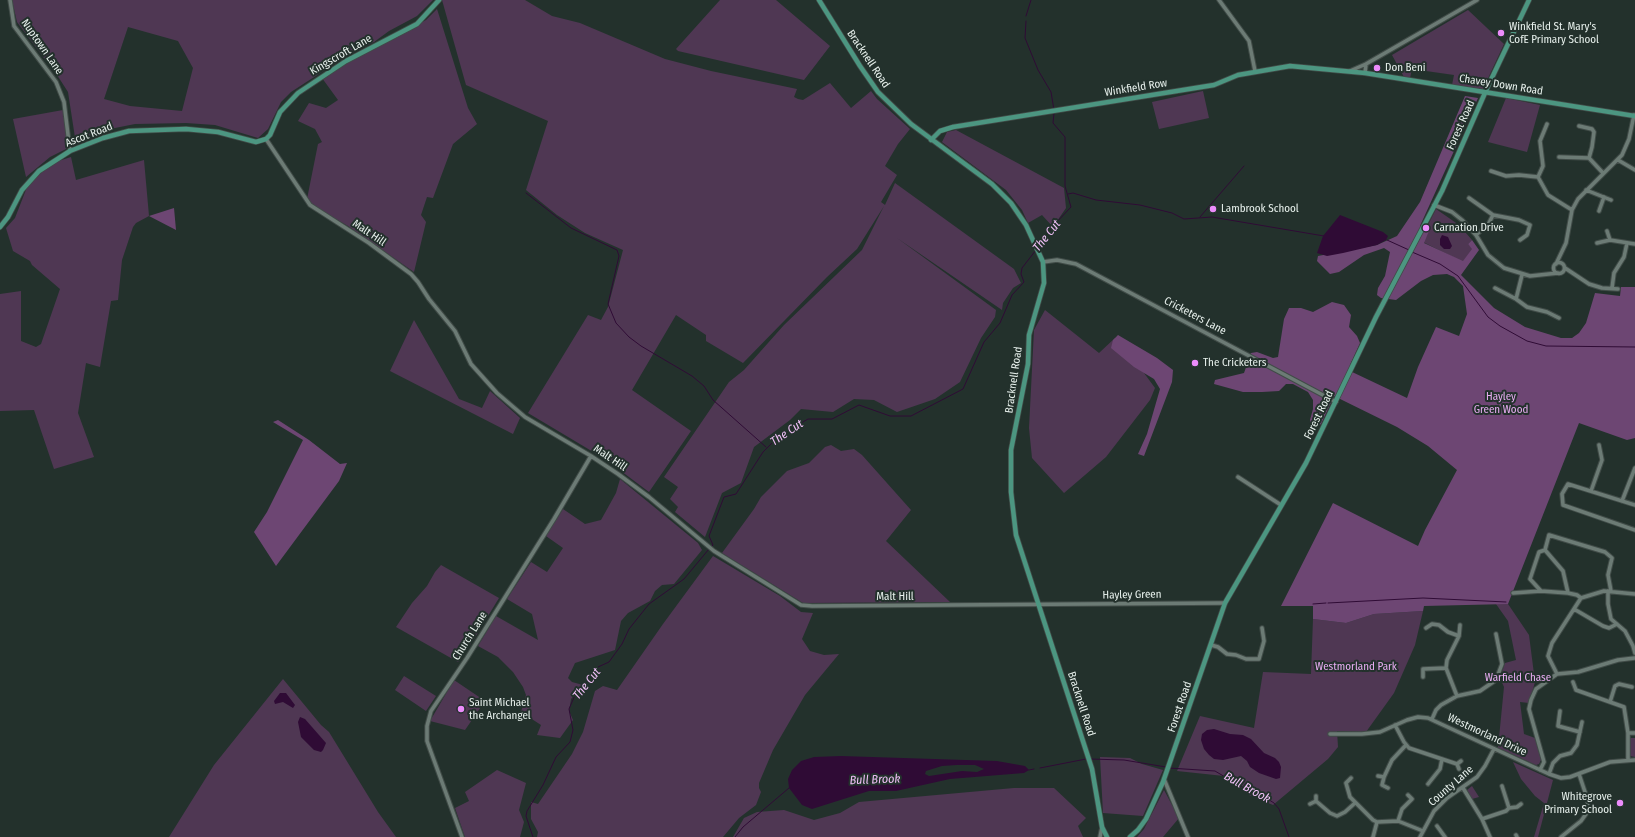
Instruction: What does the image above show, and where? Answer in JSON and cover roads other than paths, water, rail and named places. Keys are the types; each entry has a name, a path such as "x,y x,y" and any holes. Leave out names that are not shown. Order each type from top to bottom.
{"main road":[{"name":"Kingscroft Lane","path":"266,139 270,135 280,112 298,93 346,61 417,24 439,0"},
{"name":"Bracknell Road","path":"819,0 878,92 931,140 992,184 1011,203 1026,225 1043,262 1044,283 1029,336 1028,364 1011,450 1011,492 1016,535 1089,759 1105,836"},
{"name":"Forest Road","path":"1130,837 1138,830 1146,819 1164,779 1225,603 1306,463 1376,317 1410,254 1434,205 1485,92 1529,0"},
{"name":"Winkfield Row","path":"931,140 940,131 953,127 1214,85 1238,75 1255,71 1290,66 1365,73"},
{"name":"Chavey Down Road","path":"1365,73 1634,115"},
{"name":"Ascot Road","path":"0,227 8,217 29,180 54,160 70,151 103,138 129,131 204,130 230,134 256,142 266,139"}],"street":[{"name":"Nuptown Lane","path":"10,0 14,26 56,82 64,102 70,151"},
{"path":"1219,0 1249,41 1255,71"},
{"name":"Winkfield Row","path":"1347,72 1366,64 1477,0"},
{"path":"1365,73 1366,64"},
{"path":"1555,266 1566,243 1572,210 1578,199 1586,190 1618,160 1626,147 1634,115"},
{"path":"1538,177 1543,166 1540,141 1547,124"},
{"path":"1579,126 1592,129 1594,132 1589,158"},
{"name":"Malt Hill","path":"266,139 310,205 369,243 410,274 418,282 429,299 455,331 474,368 497,393 525,417 591,456 649,496 712,550 801,605 1039,605"},
{"path":"1559,157 1589,158 1603,173"},
{"path":"1618,160 1635,170"},
{"path":"1491,171 1506,176 1519,175 1538,177"},
{"path":"1538,177 1548,195 1572,210"},
{"path":"1586,190 1611,200"},
{"path":"1599,211 1604,197"},
{"path":"1469,198 1493,215 1519,220 1530,225 1527,235 1520,240"},
{"path":"1434,205 1452,212 1462,220 1476,235 1483,249 1495,262 1510,271 1530,276 1563,272 1589,284 1618,289"},
{"path":"1476,235 1489,223 1493,215"},
{"path":"1607,231 1610,240"},
{"path":"1597,243 1610,240 1635,244"},
{"path":"1612,288 1614,273 1624,257 1627,243"},
{"path":"1562,254 1562,261 1565,267 1563,272"},
{"name":"Cricketers Lane","path":"1043,262 1057,260 1076,264 1336,402"},
{"path":"1544,274 1560,263 1574,276"},
{"path":"1555,266 1558,273"},
{"path":"1516,299 1522,275"},
{"path":"1495,288 1516,299 1527,308 1547,312 1559,318"},
{"path":"1591,491 1602,460 1598,445"},
{"name":"Church Lane","path":"462,837 427,741 427,726 431,711 467,658 554,519 591,456"},
{"path":"1622,501 1635,468"},
{"path":"1238,477 1281,505"},
{"path":"1635,505 1568,484 1562,494 1562,505 1635,530"},
{"path":"1545,550 1549,535 1605,552 1612,558 1608,574 1608,604 1611,619 1625,631 1635,653"},
{"path":"1541,592 1530,580 1539,552 1545,550"},
{"path":"1545,550 1563,571 1568,593"},
{"path":"1557,674 1548,656 1552,644 1582,598 1600,591 1635,594"},
{"path":"1513,593 1568,593 1582,598"},
{"name":"Hayley Green","path":"1039,605 1225,603"},
{"path":"1574,609 1595,620 1598,625 1609,628 1617,624"},
{"path":"1426,628 1432,624 1439,625 1448,632 1459,636"},
{"path":"1458,696 1446,668 1447,660 1459,636 1460,625"},
{"path":"1211,644 1227,654 1236,655 1246,659 1259,659 1264,641 1262,628"},
{"path":"1432,719 1436,710 1458,696 1480,691 1496,680 1502,664 1496,634"},
{"path":"1540,770 1544,762 1530,709 1531,700 1536,689 1557,674 1578,672 1618,660 1635,658"},
{"path":"1423,677 1422,668 1446,668"},
{"path":"1574,682 1573,686 1576,690 1624,707 1628,733 1628,760"},
{"path":"1610,702 1615,686 1619,684 1632,687"},
{"path":"1560,711 1558,726 1580,732"},
{"name":"Westmorland Drive","path":"1330,734 1366,734 1380,732 1418,717 1432,719 1549,774 1566,778 1610,762 1635,760"},
{"path":"1549,774 1553,763 1560,756 1571,753 1577,745 1582,722"},
{"path":"1395,725 1406,746 1413,750 1457,764 1459,769"},
{"path":"1628,733 1635,733"},
{"path":"1388,788 1382,785 1384,777 1392,760 1406,746"},
{"name":"County Lane","path":"1420,837 1429,817 1440,804 1477,777 1494,748"},
{"path":"1571,753 1575,757"},
{"path":"1428,784 1440,769 1442,759"},
{"path":"1457,764 1461,761"},
{"path":"1561,837 1581,821 1586,814 1588,801 1579,774"},
{"path":"1378,776 1384,777"},
{"path":"1346,783 1351,778"},
{"path":"1164,779 1188,837"},
{"path":"1341,781 1346,783"},
{"path":"1346,783 1350,797 1373,820 1377,822 1398,821 1423,831"},
{"path":"1502,786 1509,808"},
{"path":"1463,788 1482,819 1490,837"},
{"path":"1398,821 1402,809 1414,798 1408,795"},
{"path":"1316,796 1316,801 1330,813 1340,816 1355,803"},
{"path":"1310,804 1316,801"},
{"path":"1482,819 1521,804"},
{"path":"1373,837 1377,822"},
{"path":"1437,826 1445,837"},
{"path":"1100,837 1102,827"}],"water":[{"path":"1340,215 1383,232 1388,236 1386,240 1377,245 1327,256 1317,253 1323,236"},
{"path":"1442,235 1448,237 1452,246 1450,249 1444,249 1440,245"},
{"path":"280,693 286,693 295,705 293,708 283,702 275,704 274,701"},
{"path":"300,717 305,719 326,743 321,752 314,750 301,737 298,722"},
{"path":"1214,729 1230,734 1243,735 1251,739 1264,753 1275,758 1279,762 1281,767 1280,778 1276,779 1259,773 1250,767 1247,761 1241,756 1223,760 1214,759 1204,749 1201,740 1202,734 1207,730"},
{"path":"841,756 997,761 1025,766 1029,770 1024,773 950,779 896,791 869,791 812,809 802,805 789,788 788,779 792,770 801,761 814,757","holes":["975,765 984,769 977,772 962,771 929,776 925,774 926,771 942,766"]}],"waterway":[{"name":"The Cut","path":"1026,16 1031,0"},
{"name":"The Cut","path":"1026,21 1025,38 1038,70 1051,92 1054,110"},
{"name":"The Cut","path":"1039,246 1054,225 1071,207 1065,186 1065,137 1053,123 1054,113"},
{"path":"1200,217 1244,166"},
{"path":"526,193 571,228 617,250 619,256 608,304 616,323 629,337 641,346 692,376 704,386 713,400 766,447"},
{"path":"1068,194 1073,193 1096,200 1140,205 1172,213 1184,219 1212,217 1324,236"},
{"path":"1387,240 1409,250"},
{"name":"The Cut","path":"711,547 713,545 709,536 724,497 736,494 763,452 779,436 808,419 832,419 859,405 890,416 911,416 963,389 984,342 1000,323 1012,295 1024,282 1021,274 1022,268 1036,250"},
{"path":"1412,252 1440,264 1458,276 1488,317 1500,326 1527,341 1546,346 1635,347"},
{"name":"The Cut","path":"533,837 526,816 527,811 543,785 556,757 570,742 573,730 569,709 575,695 598,667 609,662 622,644 629,629 649,604 684,579 709,549"},
{"path":"1328,603 1423,598 1506,602"},
{"path":"1313,604 1326,603"},
{"name":"Bull Brook","path":"1040,768 1086,759"},
{"name":"Bull Brook","path":"1090,759 1124,760 1166,767"},
{"name":"Bull Brook","path":"1169,768 1215,771 1242,787 1263,796 1274,803 1279,809 1289,837"},
{"name":"Bull Brook","path":"1029,770 1034,769"},
{"name":"Bull Brook","path":"735,837 743,827 789,788"}],"place":[{"name":"Winkfield St. Mary's CofE Primary School","path":"1501,33"},
{"name":"Don Beni","path":"1377,68"},
{"name":"Lambrook School","path":"1213,209"},
{"name":"Carnation Drive","path":"1426,228"},
{"name":"The Cricketers","path":"1195,363"},
{"name":"Saint Michael the Archangel","path":"461,709"},
{"name":"Whitegrove Primary School","path":"1620,803"}],"park label":[{"name":"Hayley Green Wood","path":"1501,403"},
{"name":"Westmorland Park","path":"1356,667"},
{"name":"Warfield Chase","path":"1518,678"}]}
